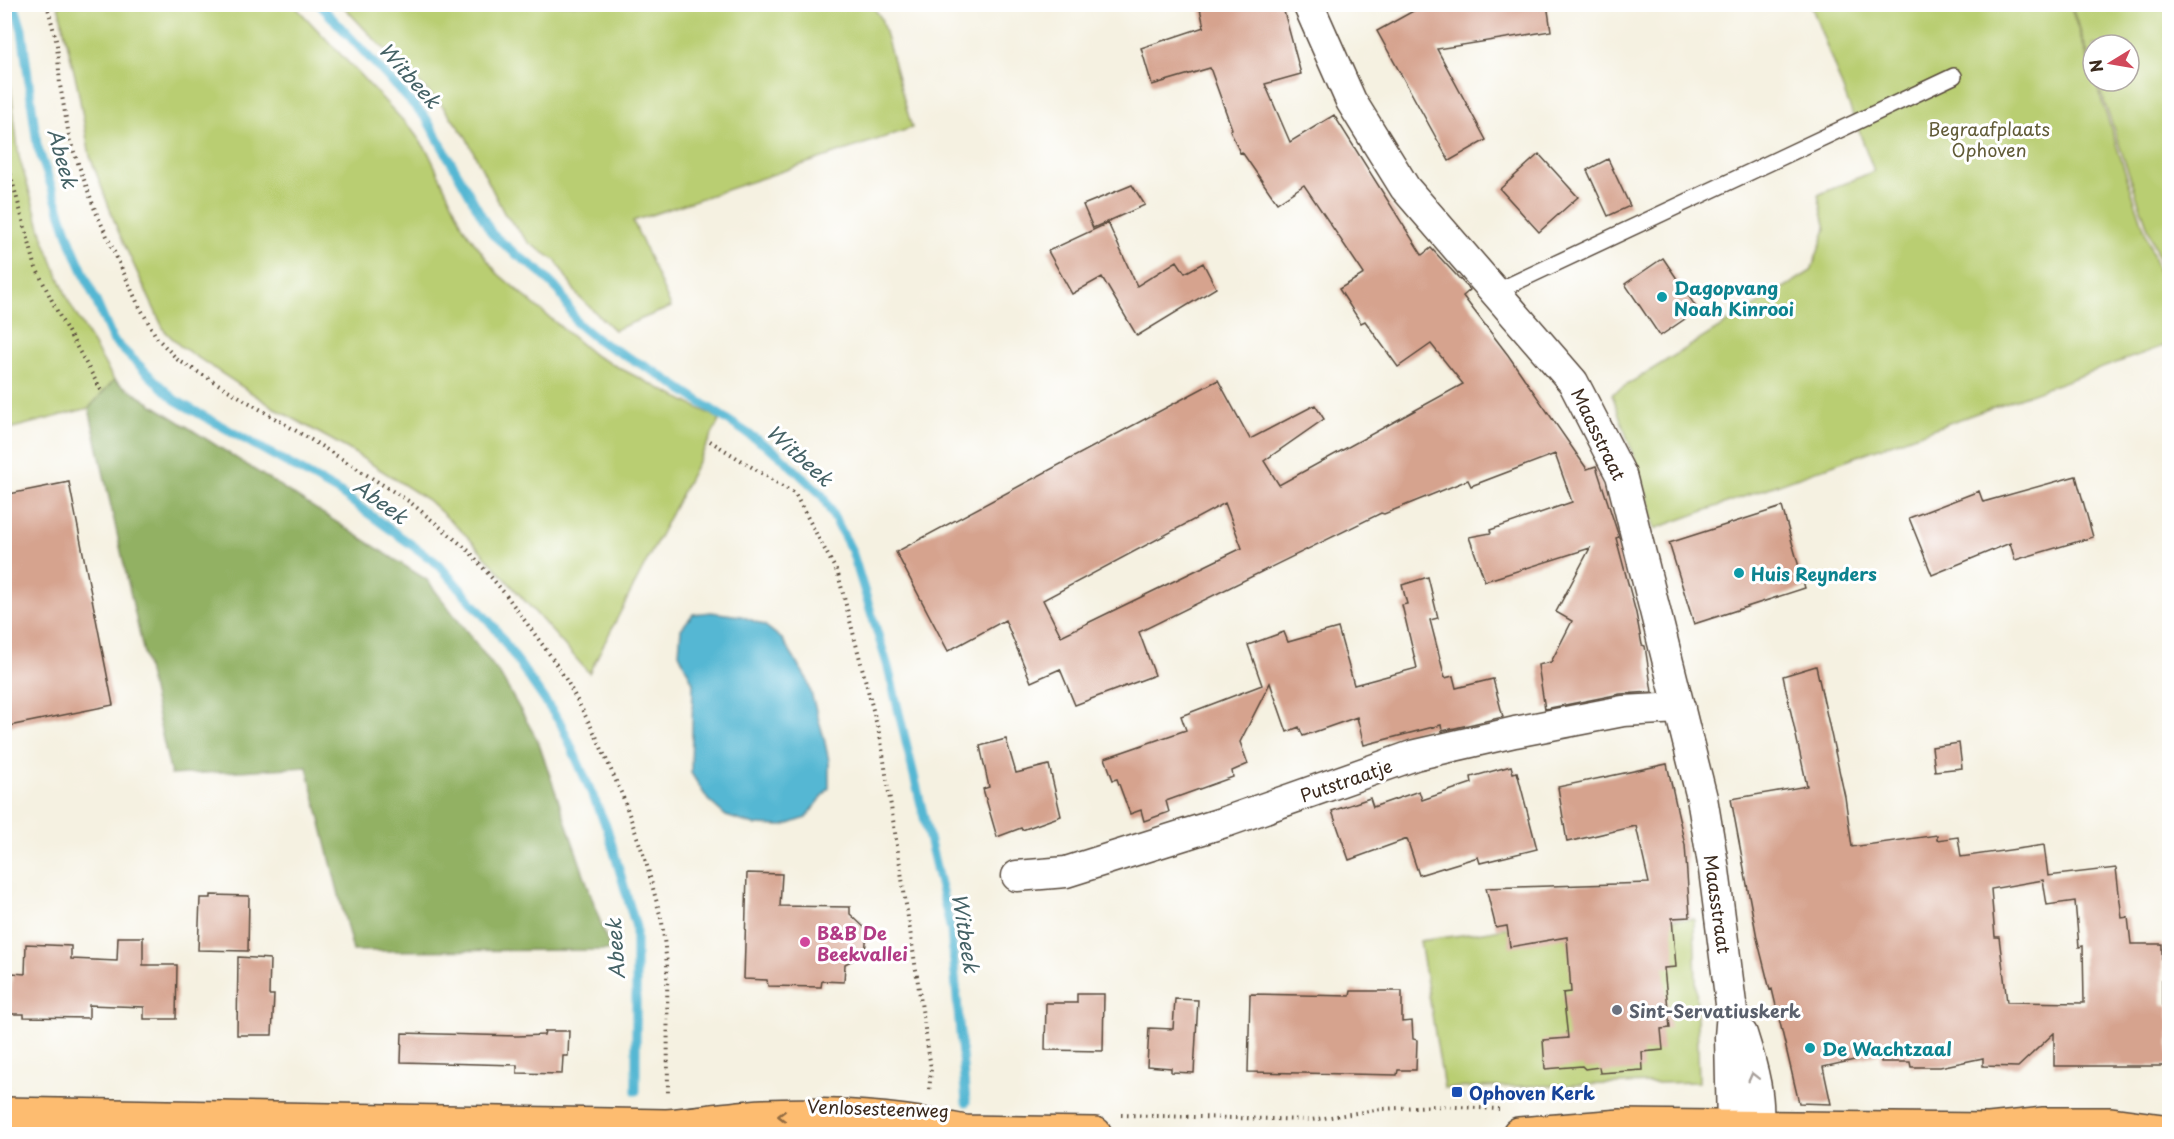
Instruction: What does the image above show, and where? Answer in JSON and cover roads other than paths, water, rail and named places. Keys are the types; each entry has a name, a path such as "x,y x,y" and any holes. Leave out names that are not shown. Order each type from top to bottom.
{"main road":[{"name":"Venlosesteenweg","path":"4,1114 667,1126 764,1116 857,1117 946,1130 1104,1125"},
{"path":"1511,1122 1699,1131 1989,1130 2111,1124 2169,1132"},
{"name":"Venlosesteenweg","path":"667,1126 717,1134"}],"street":[{"name":"Maasstraat","path":"1308,4 1352,101 1405,188 1572,382 1621,475 1702,798 1732,1012 1742,1036 1757,1093 1745,1131"},
{"name":"Putstraatje","path":"1017,876 1066,872 1228,821 1415,755 1515,732 1623,711 1680,708"}],"lane":[{"path":"1495,292 1954,76"}],"water":[{"path":"711,612 741,616 764,625 782,639 807,679 829,761 829,788 806,818 783,826 754,825 726,816 708,800 691,773 693,683 679,653 681,629 693,614"}],"waterway":[{"name":"Abeek","path":"14,4 22,30 37,145 72,246 113,340 175,400 339,492 438,564 494,627 561,724 607,828 636,927 636,1091"},
{"name":"Witbeek","path":"319,4 426,118 492,234 538,270 560,292 577,323 599,341 657,373 777,453 822,495 852,551 888,667 951,930 966,1102"}],"place":[{"name":"Dagopvang Noah Kinrooi","path":"1662,297"},
{"name":"Huis Reynders","path":"1739,573"},
{"name":"B&B De Beekvallei","path":"805,942"},
{"name":"Sint-Servatiuskerk","path":"1617,1010"},
{"name":"De Wachtzaal","path":"1810,1048"},
{"name":"Ophoven Kerk","path":"1457,1092"}],"park label":[{"name":"Begraafplaats Ophoven","path":"1989,138"}]}
